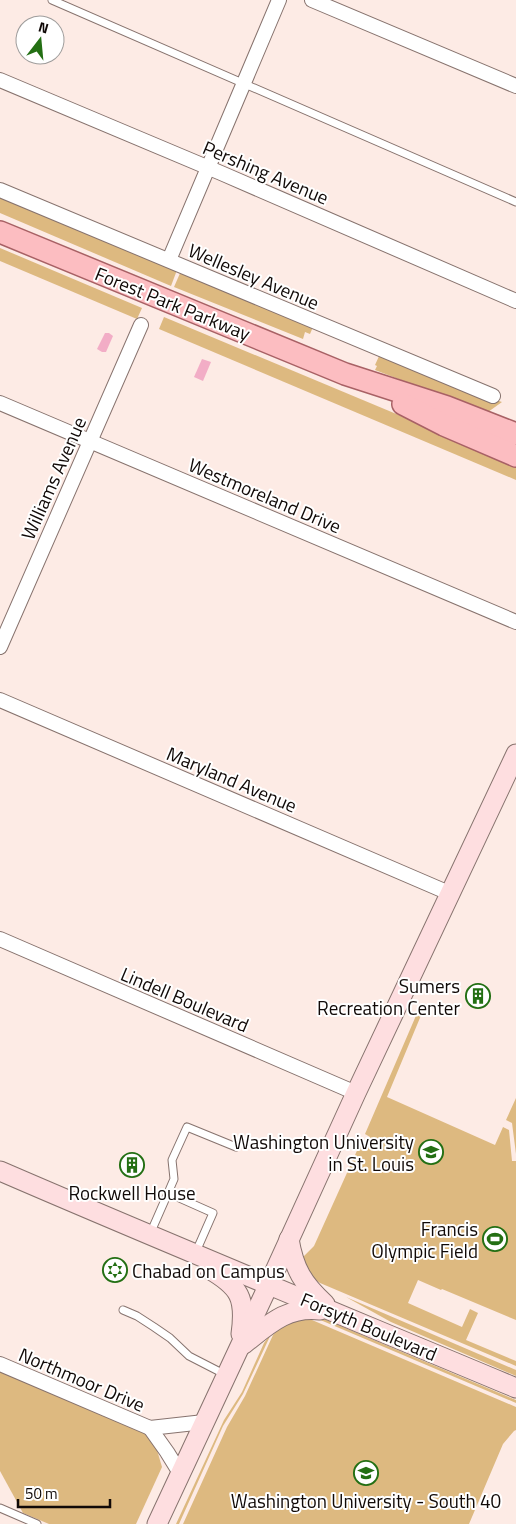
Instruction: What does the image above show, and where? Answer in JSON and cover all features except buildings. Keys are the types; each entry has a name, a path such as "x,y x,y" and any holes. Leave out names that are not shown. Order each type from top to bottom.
{"main road":[{"name":"Forest Park Parkway","path":"0,232 345,374 447,408 516,434"},
{"name":"Forest Park Parkway","path":"345,374 444,425 516,456"},
{"path":"157,1524 356,1093 516,754"},
{"name":"Forsyth Boulevard","path":"0,1171 156,1239 269,1284 516,1388"},
{"path":"156,1239 232,1284 240,1296 244,1312 239,1348"},
{"path":"289,1239 296,1269 311,1290 332,1311"},
{"path":"239,1348 269,1324 290,1312 302,1309 332,1311"}],"street":[{"path":"169,260 279,0"},
{"path":"312,0 516,86"},
{"name":"Pershing Avenue","path":"0,80 516,301"},
{"name":"Wellesley Avenue","path":"0,190 493,396"},
{"name":"Williams Avenue","path":"0,647 141,325"},
{"name":"Westmoreland Drive","path":"0,403 516,622"},
{"name":"Maryland Avenue","path":"0,700 450,893"},
{"name":"Lindell Boulevard","path":"0,940 356,1093"},
{"name":"Northmoor Drive","path":"0,1364 150,1428 204,1422"},
{"name":"Northmoor Drive","path":"150,1428 180,1473"}],"lane":[{"path":"52,0 516,202"},
{"path":"156,1239 168,1193 174,1179 172,1160 187,1127 236,1147"},
{"path":"168,1193 213,1213 195,1255"},
{"path":"123,1310 137,1316 170,1338 189,1356 226,1375"},
{"path":"0,1508 37,1524"}],"shaded area":[{"path":"0,197 177,270 171,286 0,213"},
{"path":"0,248 142,308 137,319 0,261"},
{"path":"181,271 313,327 310,334 305,332 303,339 174,287"},
{"path":"164,317 516,464 516,480 159,329"},
{"path":"105,333 113,336 106,352 102,352 97,349"},
{"path":"380,354 502,402 488,412 482,411 375,370"},
{"path":"202,359 211,362 203,381 194,377"},
{"path":"418,1011 422,1013 387,1097 495,1145 503,1127 509,1130 512,1161 516,1161 516,1320 418,1280 408,1303 462,1327 470,1309 478,1313 466,1340 516,1361 516,1366 320,1283 310,1276 302,1259 314,1246 360,1144 366,1146 370,1137 365,1134"},
{"path":"516,1098 516,1154 512,1123 506,1120"},
{"path":"346,1297 516,1370 516,1376 391,1322"},
{"path":"315,1316 516,1400 516,1403 318,1319"},
{"name":"Washington University - South 40","path":"302,1319 312,1320 516,1407 516,1430 503,1444 469,1524 183,1524 227,1427 245,1396 273,1335 281,1326"},
{"path":"272,1332 243,1394 223,1426 179,1524 176,1524 224,1420 242,1392 264,1343"},
{"path":"0,1368 148,1435 157,1450 162,1467 136,1524 49,1524 23,1513 0,1471"}],"place":[{"name":"Sumers Recreation Center","path":"478,996"},
{"name":"Washington University in St. Louis","path":"431,1152"},
{"name":"Rockwell House","path":"132,1165"},
{"name":"Francis Olympic Field","path":"495,1239"},
{"name":"Chabad on Campus","path":"115,1270"},
{"name":"Washington University - South 40","path":"366,1473"}]}
